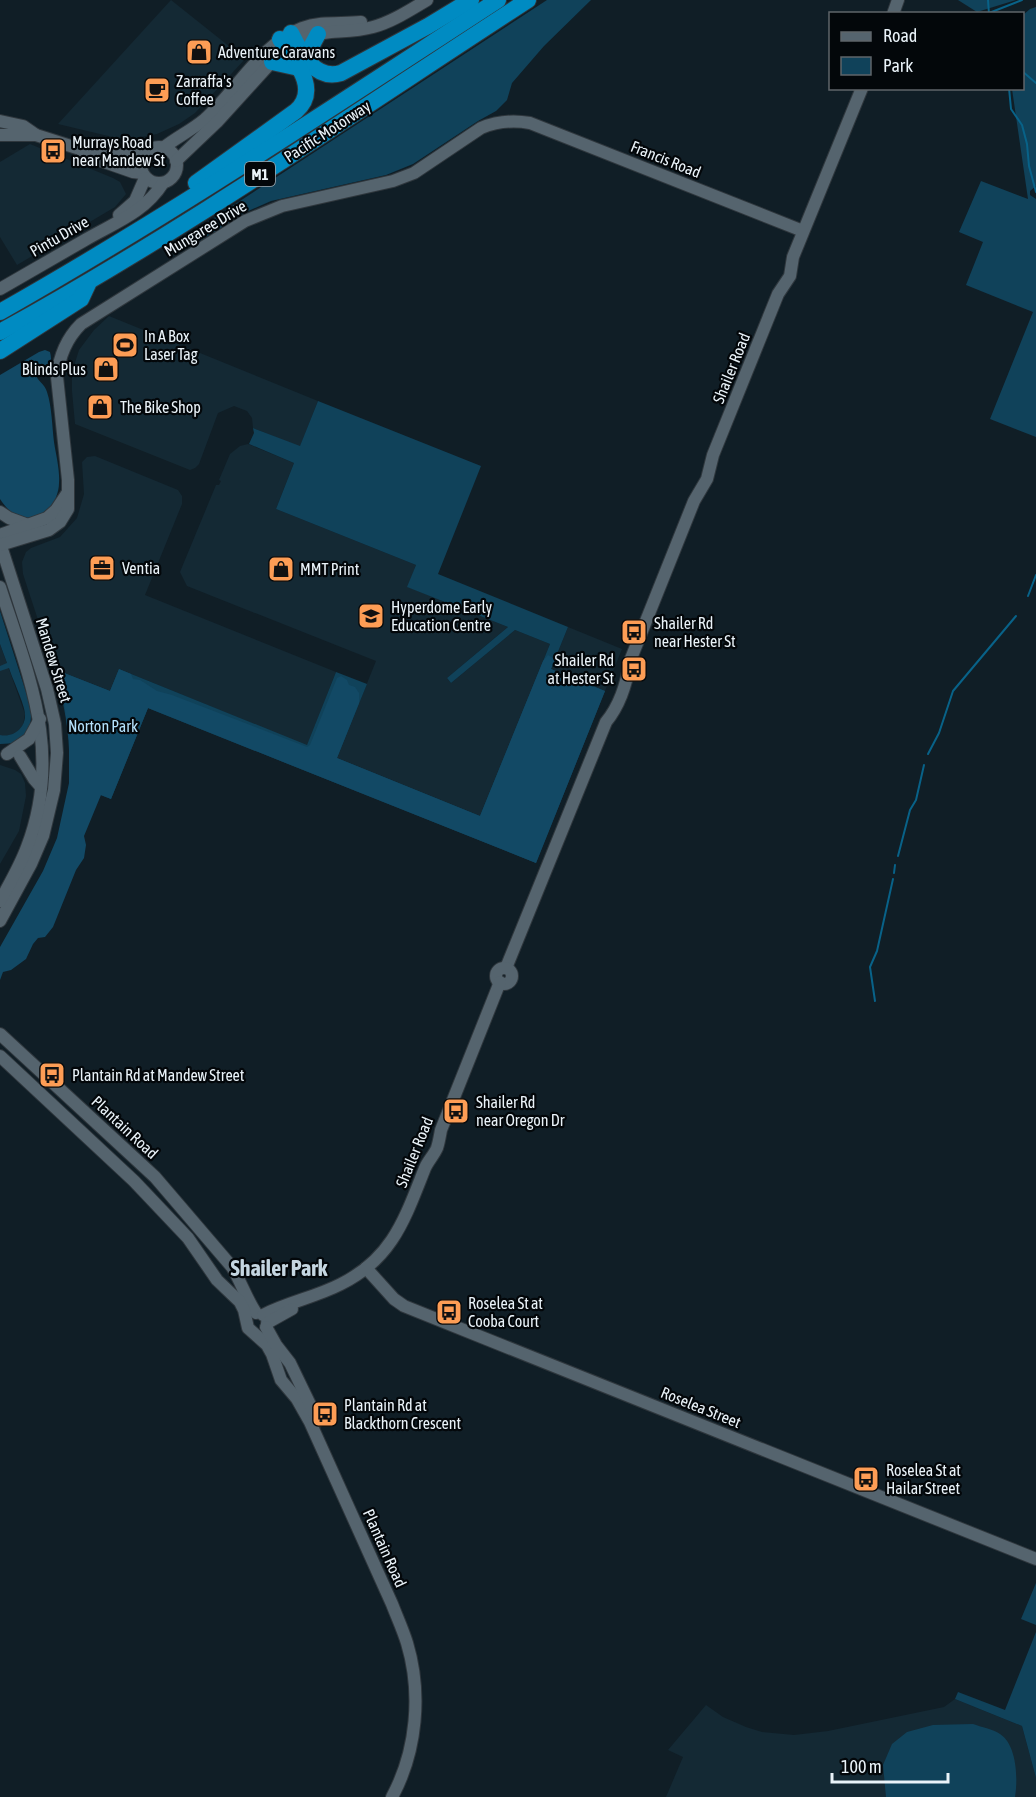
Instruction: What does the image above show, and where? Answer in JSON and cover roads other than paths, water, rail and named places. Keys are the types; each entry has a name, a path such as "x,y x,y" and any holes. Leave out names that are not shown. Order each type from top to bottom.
{"highway":[{"path":"272,62 304,65 328,75 341,73 471,0"},
{"name":"Pacific Motorway","path":"0,312 177,207 498,0"},
{"name":"Pacific Motorway","path":"0,332 177,228 528,0"},
{"path":"304,65 318,34"},
{"path":"177,207 189,189 302,105 307,86 304,65 288,41"},
{"path":"0,351 81,299 89,281"}],"street":[{"path":"176,162 217,122 272,62 288,41 318,34 372,28 389,22 428,0"},
{"path":"163,148 205,119 267,52 309,26 321,23 364,22 405,12"},
{"name":"Shailer Road","path":"258,1322 274,1309 314,1296 341,1284 366,1268 392,1241 405,1219 427,1164 437,1146 441,1130 500,982 505,984 511,979 511,974 506,968 606,722 613,713 620,696 628,676 630,661 694,501 707,479 713,455 778,294 790,276 793,257 861,90"},
{"name":"Francis Road","path":"515,120 540,126 803,231"},
{"name":"Mungaree Drive","path":"0,545 49,530 60,522 68,509 68,480 58,371 67,344 85,321 245,221 282,206 393,182 430,164 481,128 490,124 515,120"},
{"path":"0,121 23,126 36,135 144,176 154,183 163,183 175,172 176,162 172,153 163,148 153,148 144,154 124,155 96,149 80,150"},
{"path":"0,135 36,135"},
{"path":"144,154 140,163 144,176"},
{"name":"Pintu Drive","path":"103,230 111,220 135,201 144,176"},
{"name":"Pintu Drive","path":"0,289 136,212 156,194 163,183"},
{"path":"0,535 51,515 68,492"},
{"path":"0,512 28,525"},
{"path":"8,569 22,538"},
{"name":"Mandew Street","path":"0,545 47,689 55,731 57,763 53,798 43,836 31,864 0,921"},
{"name":"Mandew Street","path":"0,587 34,692 43,748 41,787 36,817 27,846 0,901"},
{"path":"40,719 29,739 14,755 41,787"},
{"name":"Plantain Road","path":"0,1034 154,1177 239,1277 281,1380 310,1422 392,1604 407,1643 414,1678 413,1732 402,1775 392,1797"},
{"name":"Plantain Road","path":"0,1056 156,1204 188,1238 217,1280 258,1322 290,1363 406,1620 414,1644 422,1680 421,1727 415,1760 400,1797"},
{"name":"Roselea Street","path":"366,1268 394,1299 404,1306 1036,1559"}],"waterway":[{"path":"988,0 989,12"},
{"path":"992,12 1022,0"},
{"path":"1024,73 1036,83"},
{"path":"1009,90 1011,109 1022,125 1027,144 1029,166 1036,192"},
{"path":"1028,596 1036,575"},
{"path":"928,754 939,733 953,691 1016,616"},
{"path":"898,856 910,810 916,800 924,765"},
{"path":"894,873 895,865"},
{"path":"875,1001 870,967 877,951 893,879"}],"place":[{"name":"Adventure Caravans","path":"199,52"},
{"name":"Zarraffa's Coffee","path":"157,90"},
{"name":"Murrays Road near Mandew St","path":"53,151"},
{"name":"In A Box Laser Tag","path":"125,345"},
{"name":"Blinds Plus","path":"106,369"},
{"name":"The Bike Shop","path":"100,407"},
{"name":"Ventia","path":"102,568"},
{"name":"MMT Print","path":"281,569"},
{"name":"Hyperdome Early Education Centre","path":"371,616"},
{"name":"Shailer Rd near Hester St","path":"634,632"},
{"name":"Shailer Rd at Hester St","path":"634,669"},
{"name":"Plantain Rd at Mandew Street","path":"52,1075"},
{"name":"Shailer Rd near Oregon Dr","path":"456,1111"},
{"name":"Roselea St at Cooba Court","path":"449,1312"},
{"name":"Plantain Rd at Blackthorn Crescent","path":"325,1414"},
{"name":"Roselea St at Hailar Street","path":"866,1479"}],"district":[{"name":"Shailer Park","path":"279,1268"}],"park label":[{"name":"Norton Park","path":"103,726"}]}
